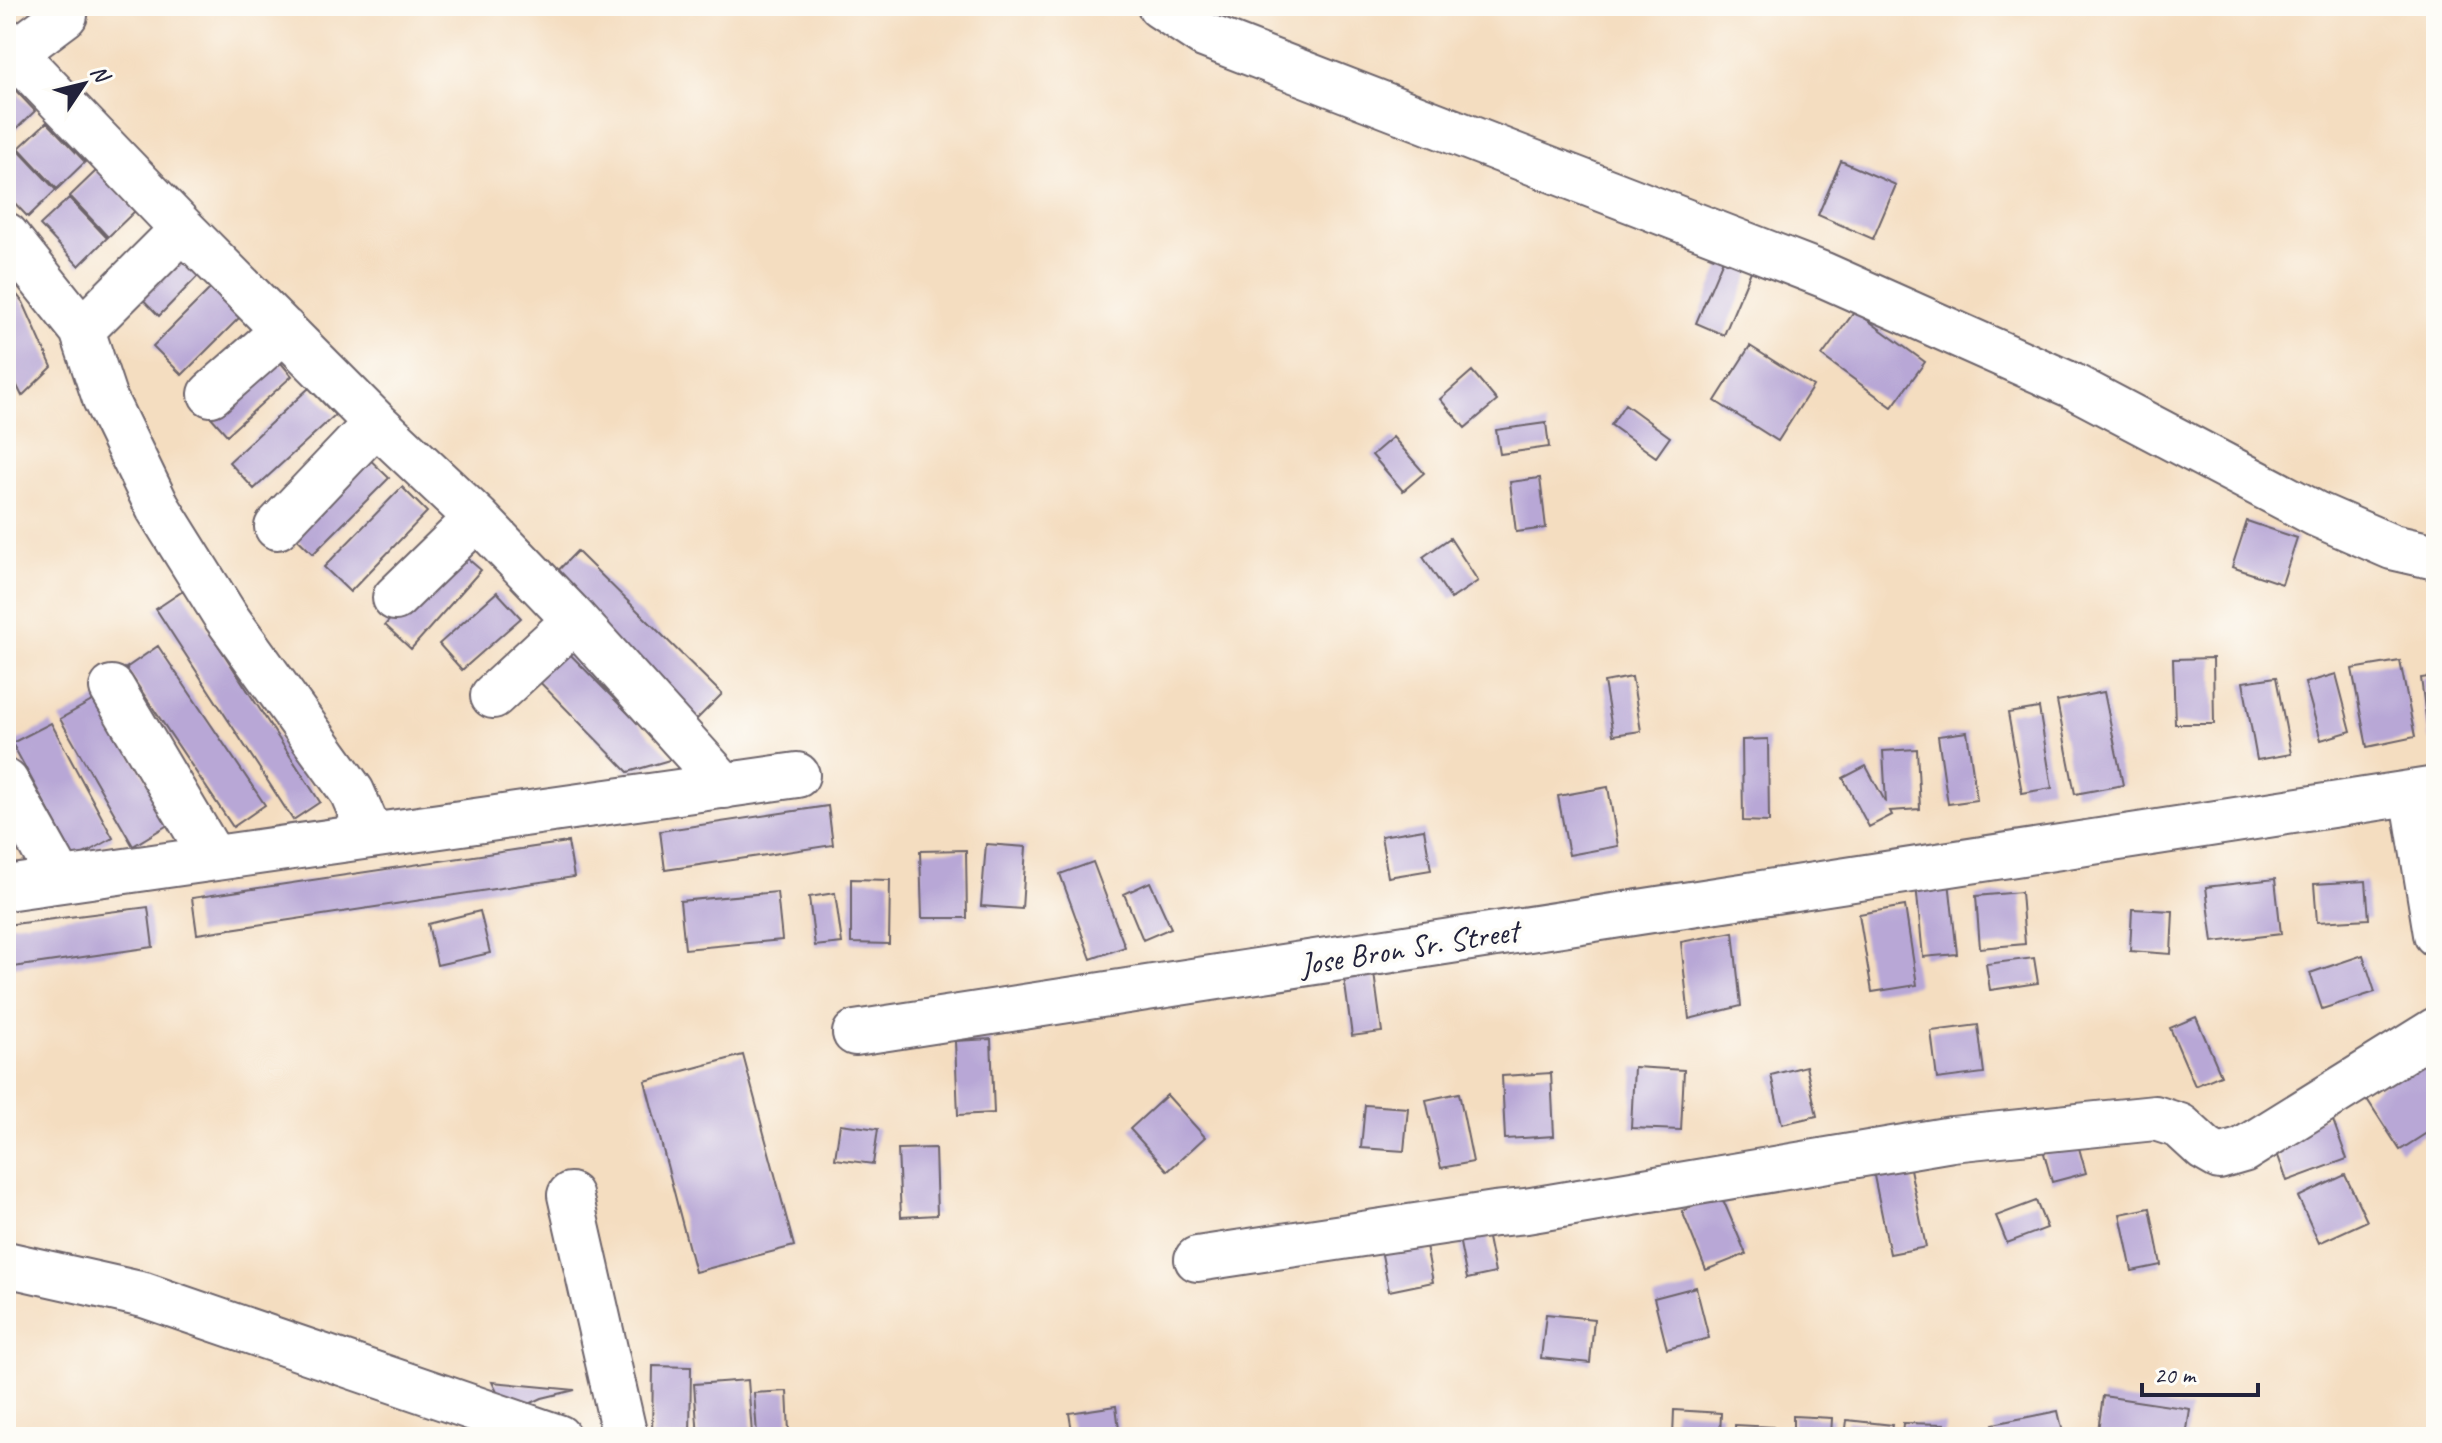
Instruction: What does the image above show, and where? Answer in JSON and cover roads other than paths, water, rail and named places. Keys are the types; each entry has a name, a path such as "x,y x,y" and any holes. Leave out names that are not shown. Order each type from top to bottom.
{"street":[{"path":"1160,6 1204,35 1824,275 2071,385 2316,514 2392,547 2436,557"},
{"path":"65,15 10,56 376,423 477,518 575,620 725,786"},
{"path":"82,330 183,229"},
{"path":"6,235 82,330 105,399 158,508 226,617 352,792 371,836"},
{"path":"211,394 284,330"},
{"path":"277,527 376,423"},
{"path":"395,598 477,518"},
{"path":"493,696 575,620"},
{"path":"112,688 213,858"},
{"path":"6,888 797,775"},
{"path":"6,782 61,880"},
{"path":"2425,791 2436,934"},
{"name":"Jose Bron Sr. Street","path":"855,1033 2425,791"},
{"path":"1197,1259 1542,1209 1952,1139 2155,1118 2180,1126 2205,1149 2219,1157 2243,1150 2436,1030"},
{"path":"570,1195 619,1435"},
{"path":"6,1264 144,1295 558,1437"}]}
